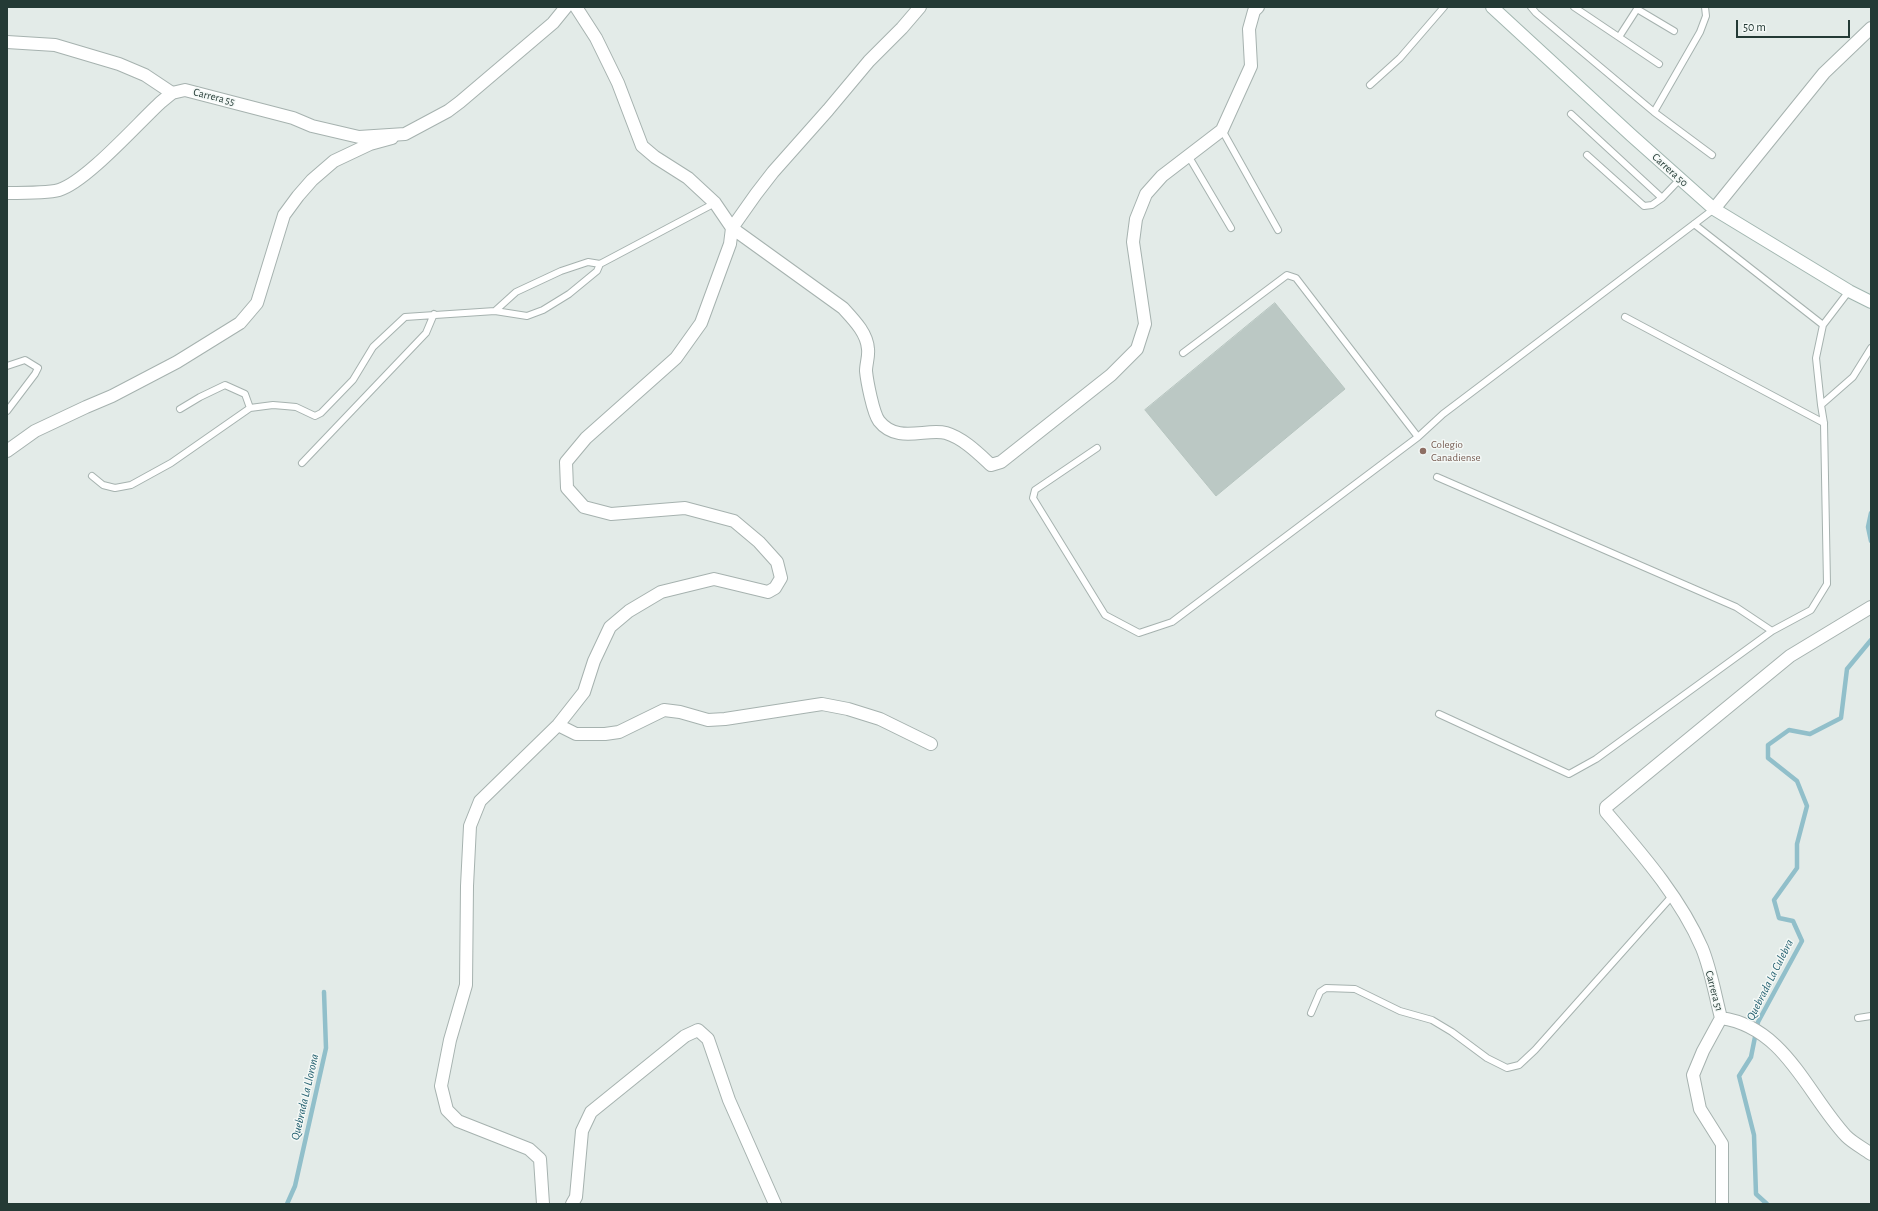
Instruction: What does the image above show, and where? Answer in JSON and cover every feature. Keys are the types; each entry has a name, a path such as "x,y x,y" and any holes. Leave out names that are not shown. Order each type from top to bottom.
{"street":[{"path":"7,450 35,431 112,396 177,362 240,323 257,303 284,215 312,180 334,161 370,144 405,134 448,111 553,23 566,7"},
{"path":"576,7 596,38 618,83 642,146 655,157 688,178 715,203 732,228 843,308 855,320 864,334 868,349 867,377 869,391 879,421 889,428 904,434 946,433 968,445 991,465 1001,462 1007,458 1111,375 1136,350 1145,324 1133,242 1136,219 1146,194 1162,176 1189,157 1204,143 1222,130 1251,66 1249,29 1254,11 1258,7"},
{"path":"543,1204 540,1159 529,1149 458,1121 448,1110 441,1086 450,1040 466,985 467,886 470,826 480,801 558,725 584,692 594,661 610,627 629,611 661,592 714,579 768,592 775,588 781,578 777,562 759,542 734,521 685,508 611,514 584,507 567,488 566,462 586,438 676,358 701,323 730,244 732,228 773,172 869,61 902,28 920,7"},
{"name":"Carrera 50","path":"1492,7 1680,179 1714,208 1849,291 1871,302"},
{"path":"1714,208 1824,73 1871,28"},
{"path":"7,42 55,45 119,64 145,75 172,93 86,174 70,185 58,190 7,193"},
{"name":"Carrera 55","path":"172,93 185,90 293,118 312,126 359,137 405,134"},
{"name":"Carrera 51","path":"1871,606 1790,656 1606,807 1606,812 1635,845 1673,895 1702,948 1721,1018 1737,1020 1758,1031 1782,1052 1847,1136 1871,1154"},
{"path":"558,725 576,734 605,734 618,732 664,710 680,712 708,720 725,719 822,704 848,709 880,719 931,744"},
{"path":"1721,1018 1703,1051 1693,1075 1700,1109 1722,1144 1722,1204"},
{"path":"572,1204 576,1197 582,1132 591,1112 685,1036 698,1030 708,1039 729,1100 775,1204"}],"lane":[{"path":"1370,85 1400,58 1444,7"},
{"path":"1531,7 1536,13 1654,112 1712,155"},
{"path":"1574,7 1658,64"},
{"path":"1654,112 1700,32 1706,16 1705,7"},
{"path":"1619,37 1636,8 1674,31"},
{"path":"1571,114 1662,198"},
{"path":"1222,130 1278,230"},
{"path":"1587,155 1644,206 1652,205 1662,198 1680,179"},
{"path":"1189,157 1232,228"},
{"path":"495,311 516,292 561,271 588,262 600,264 715,203"},
{"path":"1097,448 1035,490 1033,498 1105,615 1139,633 1172,622 1418,437 1443,414 1714,208"},
{"path":"1694,224 1823,325"},
{"path":"92,476 103,485 115,488 131,485 171,464 250,408 273,404 296,407 315,416 321,413 353,380 373,347 406,316 495,311 527,316 543,310 592,276 597,271 600,264"},
{"path":"1183,353 1287,275 1296,278 1418,437"},
{"path":"1439,714 1569,774 1596,759 1772,631 1811,610 1827,584 1824,423 1816,358 1823,325 1849,291"},
{"path":"302,463 426,333 434,314"},
{"path":"1625,316 1824,423"},
{"path":"1821,405 1853,377 1871,348"},
{"path":"7,366 25,360 38,368 36,374 7,411"},
{"path":"180,409 225,385 245,394 250,408"},
{"path":"1437,477 1736,607 1772,631"},
{"path":"1311,1012 1320,992 1326,988 1355,989 1400,1011 1432,1020 1452,1032 1487,1058 1507,1068 1519,1065 1535,1050 1673,895"},
{"path":"1858,1018 1871,1016"}],"building":[{"path":"1275,303 1345,389 1216,496 1145,410"}],"waterway":[{"name":"Quebrada La Culebra","path":"1871,513 1868,527 1871,541"},
{"name":"Quebrada La Culebra","path":"1767,1204 1756,1194 1754,1135 1739,1076 1751,1057 1758,1022 1802,941 1793,921 1779,918 1774,900 1797,868 1797,844 1807,806 1797,781 1768,758 1768,745 1789,730 1810,734 1841,718 1847,669 1871,640"},
{"name":"Quebrada La Llorona","path":"287,1204 295,1186 326,1048 324,992"}],"place":[{"name":"Colegio Canadiense","path":"1423,451"}]}
